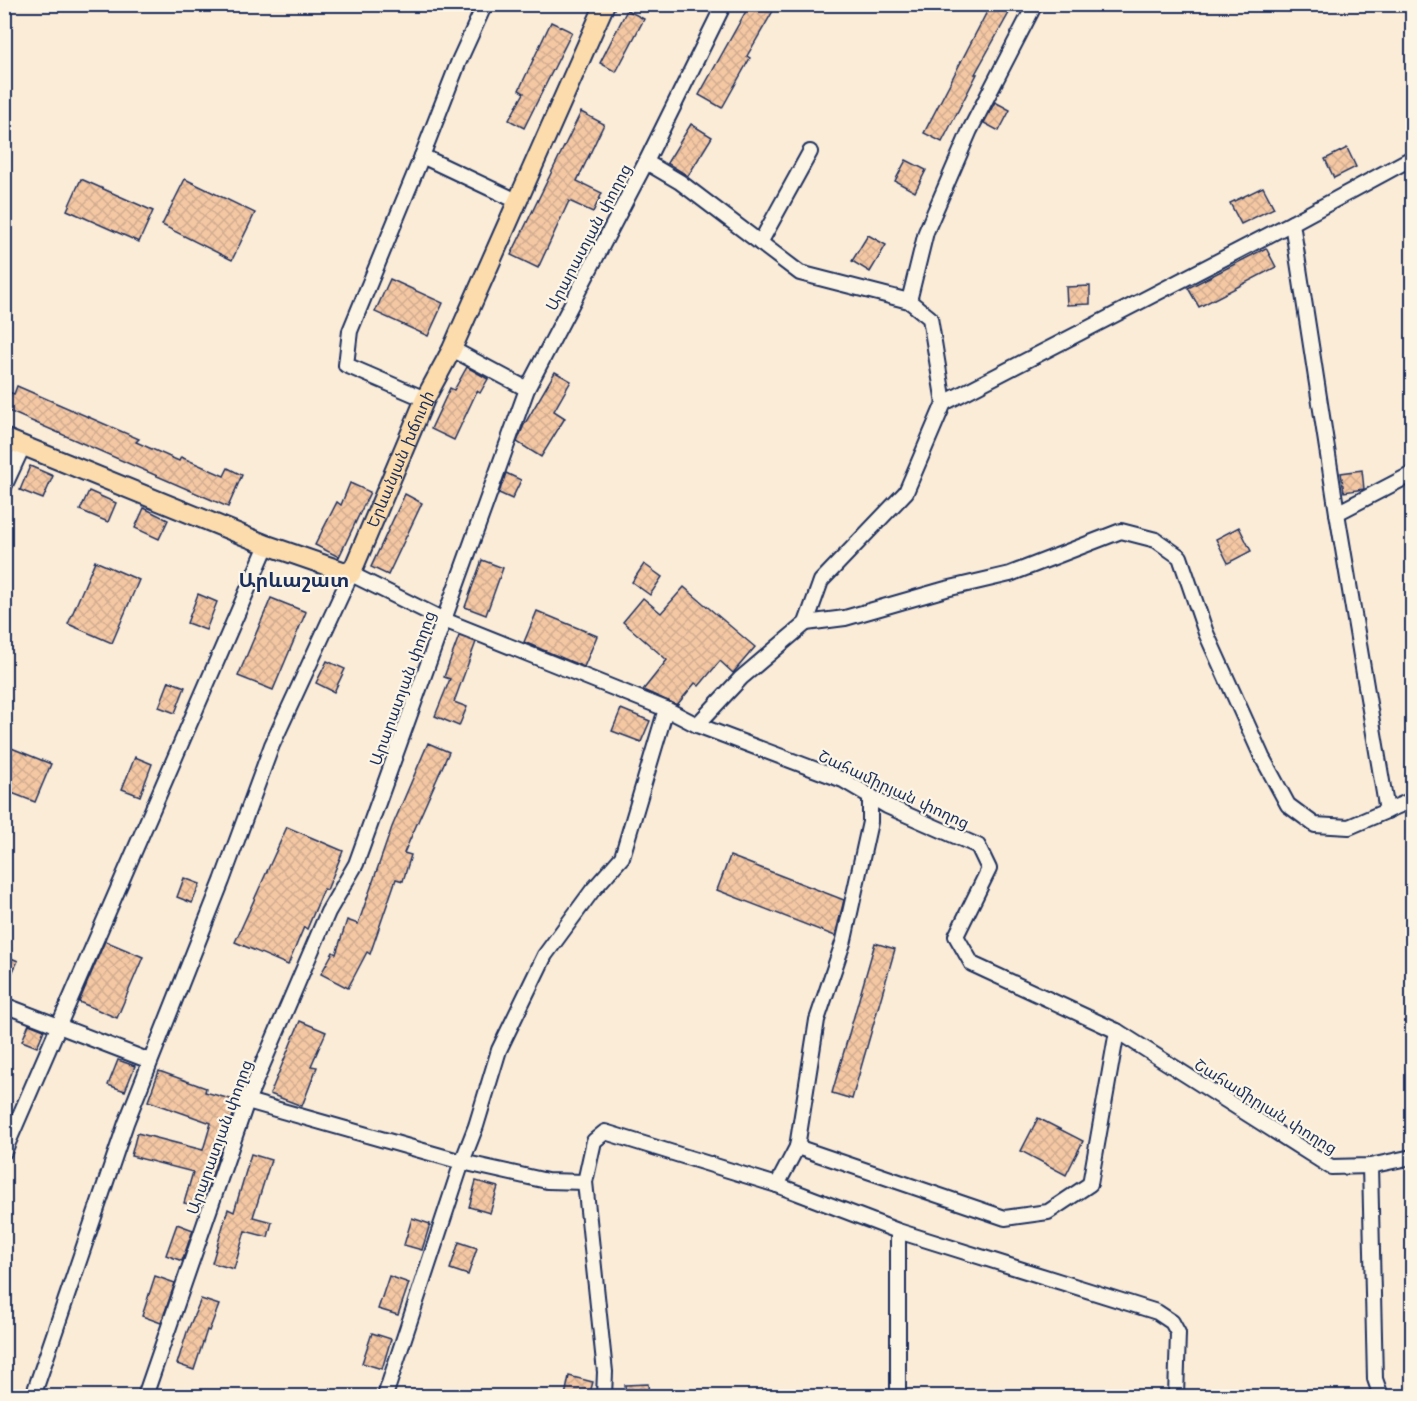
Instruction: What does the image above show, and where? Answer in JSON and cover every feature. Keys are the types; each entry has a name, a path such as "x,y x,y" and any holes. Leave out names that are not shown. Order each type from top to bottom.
{"main road":[{"name":"Երևանյան խճուղի","path":"351,574 426,399 452,349 605,4"},
{"path":"4,438 267,545 351,574"}],"street":[{"path":"426,399 346,365 350,331 459,61 485,4"},
{"name":"Արարատյան փողոց","path":"145,1396 247,1101 328,912 356,864 527,388 646,162 724,4"},
{"path":"909,301 926,232 970,130 1035,4"},
{"path":"760,243 810,152"},
{"path":"422,156 518,201"},
{"path":"944,403 1413,158"},
{"path":"646,162 680,182 800,273 909,301 930,318 944,403 906,492 821,581 806,623 741,678 697,725"},
{"path":"1292,223 1337,513 1387,811"},
{"path":"452,349 527,388"},
{"path":"4,487 23,446"},
{"path":"1337,513 1413,474"},
{"path":"806,623 845,618 946,589 1010,574 1121,531 1156,540 1180,557 1206,633 1262,757 1288,805 1315,825 1349,827 1413,800"},
{"path":"4,1152 267,545"},
{"path":"33,1396 126,1123 150,1060 222,881 272,745 351,574"},
{"name":"Շահամիրյան փողոց","path":"351,574 444,620 666,709 697,725 843,780 887,806 978,846 988,869 956,936 972,964 1117,1031 1331,1167 1370,1166 1413,1157"},
{"path":"385,1396 462,1162 477,1126 499,1050 545,955 592,891 622,857 666,709"},
{"path":"777,1185 797,1147 817,1020 843,940 870,822 870,796"},
{"path":"4,1005 150,1060"},
{"path":"797,1147 1005,1218 1048,1212 1090,1184 1117,1031"},
{"path":"247,1101 462,1162 547,1181 585,1182"},
{"path":"604,1396 605,1372 585,1182 594,1141 605,1132 777,1185 898,1231 1157,1312 1172,1322 1178,1333 1176,1396"},
{"path":"1370,1166 1375,1379 1381,1396"},
{"path":"898,1231 898,1396"}],"building":[{"path":"750,4 777,4 747,56 750,58 722,108 699,95"},
{"path":"991,4 1014,4 975,74 977,74 942,142 924,133"},
{"path":"627,10 644,19 616,72 600,63"},
{"path":"551,22 572,32 524,128 509,120 524,93 519,90"},
{"path":"995,102 1010,110 999,131 984,123"},
{"path":"581,112 604,124 577,181 602,193 593,212 569,201 538,268 511,255"},
{"path":"691,124 712,137 688,176 667,163"},
{"path":"1347,148 1356,167 1334,178 1325,159"},
{"path":"906,160 926,170 915,192 895,181"},
{"path":"81,179 153,211 139,242 67,210"},
{"path":"185,179 255,213 232,260 162,225"},
{"path":"1263,187 1274,208 1241,224 1230,203"},
{"path":"868,235 886,245 870,272 852,261"},
{"path":"1266,248 1276,267 1199,307 1188,288"},
{"path":"390,279 443,303 428,336 375,312"},
{"path":"1090,286 1090,304 1067,305 1066,287"},
{"path":"467,367 488,379 480,393 477,391 454,440 431,429 450,388 454,390"},
{"path":"555,372 571,381 554,411 565,418 541,457 517,442 524,425"},
{"path":"17,386 139,439 136,442 179,461 181,457 224,476 228,468 242,475 228,507 4,409 4,390 14,394"},
{"path":"30,466 53,476 43,499 20,490"},
{"path":"1362,470 1364,489 1344,492 1341,473"},
{"path":"506,473 521,480 512,499 499,493"},
{"path":"350,483 370,492 339,557 315,545 337,502 341,505"},
{"path":"89,491 116,503 108,522 80,510"},
{"path":"405,494 422,503 388,575 371,567"},
{"path":"144,508 168,520 159,539 135,528"},
{"path":"1239,527 1251,551 1228,563 1216,539"},
{"path":"482,560 503,568 486,615 465,607"},
{"path":"95,561 139,580 112,643 68,624"},
{"path":"644,564 662,577 650,595 632,582"},
{"path":"684,587 755,647 733,673 720,661 699,686 695,683 677,705 643,690 667,660 623,622 643,598 661,613"},
{"path":"198,594 217,602 206,630 187,623"},
{"path":"271,598 306,612 273,690 238,676"},
{"path":"537,611 597,636 584,667 524,642"},
{"path":"459,636 476,642 454,702 467,707 459,726 435,716 450,679 444,677"},
{"path":"327,661 345,669 334,692 316,683"},
{"path":"169,681 185,687 175,713 159,707"},
{"path":"621,709 650,721 641,742 612,731"},
{"path":"428,743 449,752 404,853 411,855 403,881 396,879 370,954 367,952 348,988 321,974 333,952 336,954 347,920 358,924 392,827"},
{"path":"4,745 51,764 35,802 4,790"},
{"path":"135,757 152,764 140,796 122,789"},
{"path":"287,827 343,851 327,890 324,889 307,929 304,927 288,965 235,942"},
{"path":"730,856 844,900 835,936 717,890"},
{"path":"184,878 200,884 192,903 177,897"},
{"path":"105,941 143,957 117,1018 79,1002"},
{"path":"875,943 895,949 852,1099 832,1093"},
{"path":"4,955 18,961 4,990"},
{"path":"300,1021 326,1032 311,1066 317,1067 302,1106 270,1094"},
{"path":"29,1024 44,1030 37,1047 22,1041"},
{"path":"118,1060 135,1066 125,1091 108,1085"},
{"path":"159,1071 206,1088 205,1092 238,1101 201,1207 184,1203 193,1172 131,1156 137,1133 203,1150 211,1123 148,1101"},
{"path":"1038,1118 1083,1141 1066,1175 1021,1151"},
{"path":"251,1154 271,1160 253,1217 272,1222 268,1237 245,1231 234,1269 212,1263 228,1209 234,1212"},
{"path":"476,1181 498,1187 490,1213 469,1207"},
{"path":"412,1218 430,1224 422,1250 404,1245"},
{"path":"177,1224 193,1230 182,1261 166,1255"},
{"path":"459,1242 477,1248 468,1275 450,1269"},
{"path":"155,1276 175,1283 161,1323 142,1316"},
{"path":"389,1276 409,1283 398,1315 378,1309"},
{"path":"201,1299 219,1305 209,1331 207,1330 194,1370 177,1364"},
{"path":"372,1333 391,1339 382,1369 362,1363"},
{"path":"569,1376 593,1382 589,1396 565,1396"},
{"path":"648,1384 649,1396 626,1396 625,1385"}],"district":[{"name":"Արևաշատ","path":"294,580"}]}
